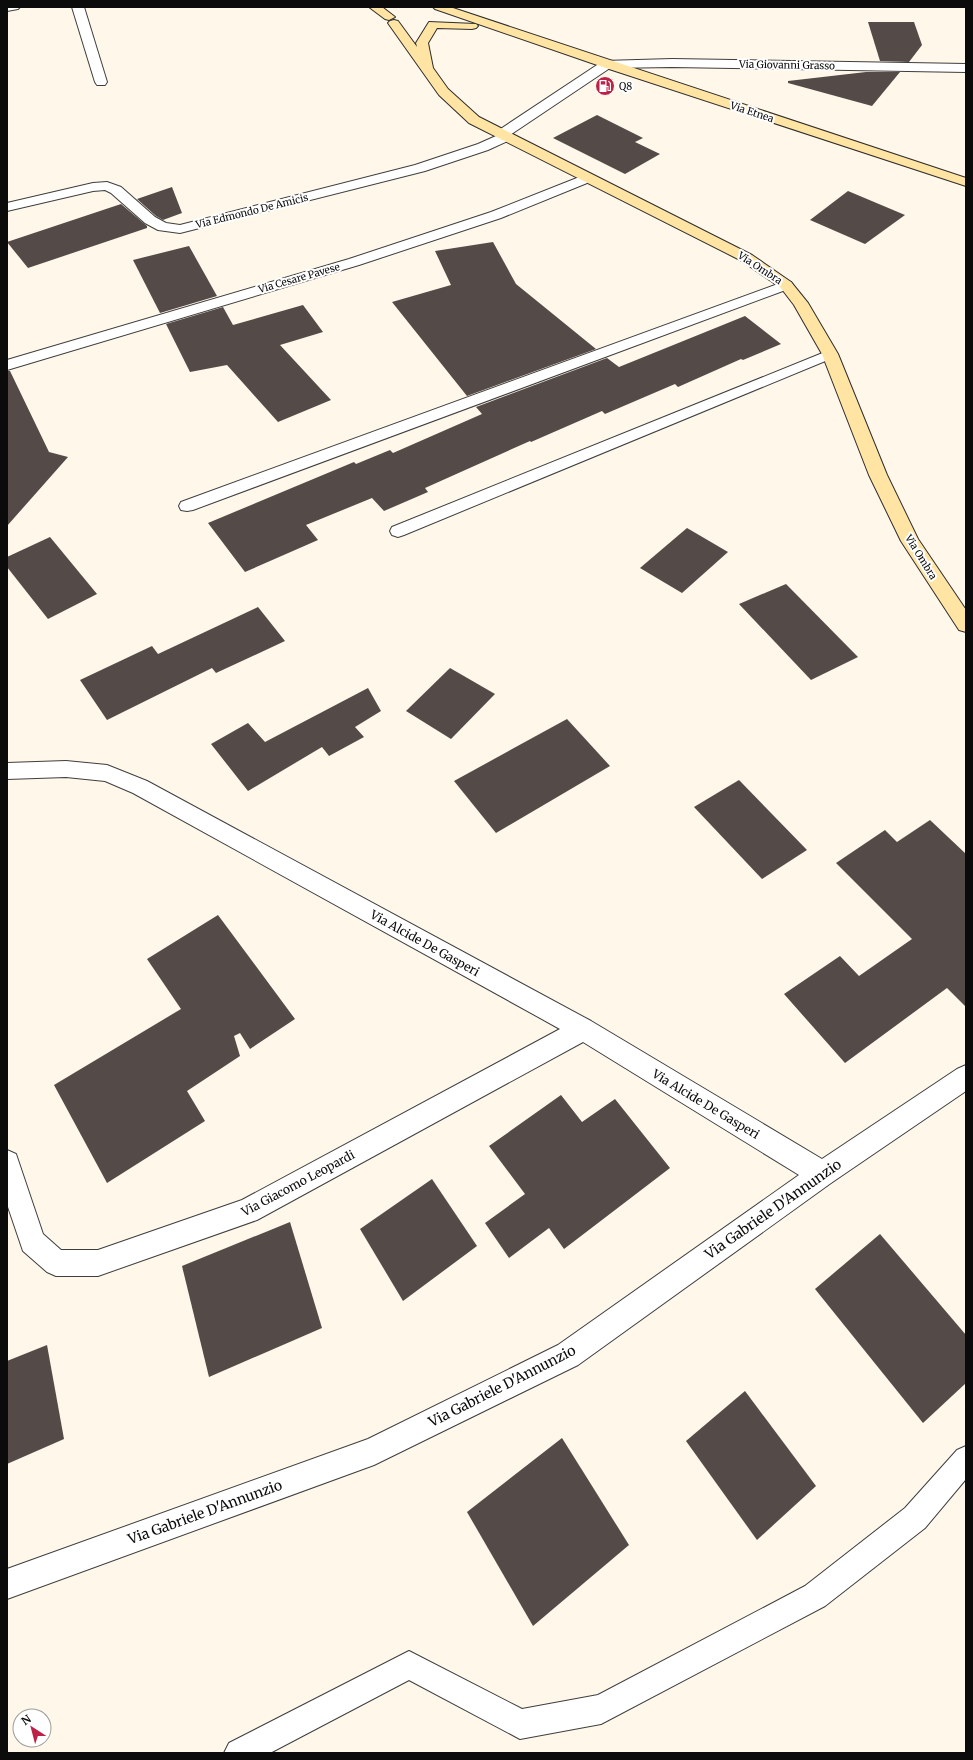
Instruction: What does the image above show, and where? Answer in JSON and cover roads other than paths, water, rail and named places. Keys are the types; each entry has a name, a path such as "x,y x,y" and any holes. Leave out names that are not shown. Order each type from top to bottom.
{"main road":[{"path":"375,7 415,27 433,24 466,25 538,41"},
{"path":"427,68 422,43 433,24 443,18 442,10 439,7"},
{"path":"439,7 538,41"},
{"name":"Via Ombra","path":"393,16 410,46 443,92 457,107 474,120 503,136 748,258 786,285 801,302 830,354 878,475 910,541 966,625"},
{"path":"426,35 443,27 466,25"},
{"name":"Via Etnea","path":"538,41 966,182"}],"street":[{"path":"7,8 14,7"},
{"path":"78,7 101,82"},
{"name":"Via Giovanni Grasso","path":"608,64 672,63 966,68"},
{"path":"503,136 608,64"},
{"name":"Via Edmondo De Amicis","path":"7,207 93,187 107,186 116,190 150,220 163,227 180,230 420,168 483,147 503,136"},
{"name":"Via Cesare Pavese","path":"7,365 354,262 496,215 587,178"},
{"name":"Via Alcide De Gasperi","path":"7,771 66,769 107,773 140,787 583,1029 822,1174"},
{"name":"Via Giacomo Leopardi","path":"7,1163 32,1242 56,1263 98,1263 248,1211 583,1029"},
{"name":"Via Gabriele D'Annunzio","path":"7,1584 374,1451 568,1355 822,1174 966,1076"}],"lane":[{"path":"187,506 786,285"},
{"path":"398,531 830,354"},
{"path":"239,1753 409,1665 520,1724 601,1709 815,1596 915,1518 966,1459"}],"place":[{"name":"Q8","path":"605,86"}]}
